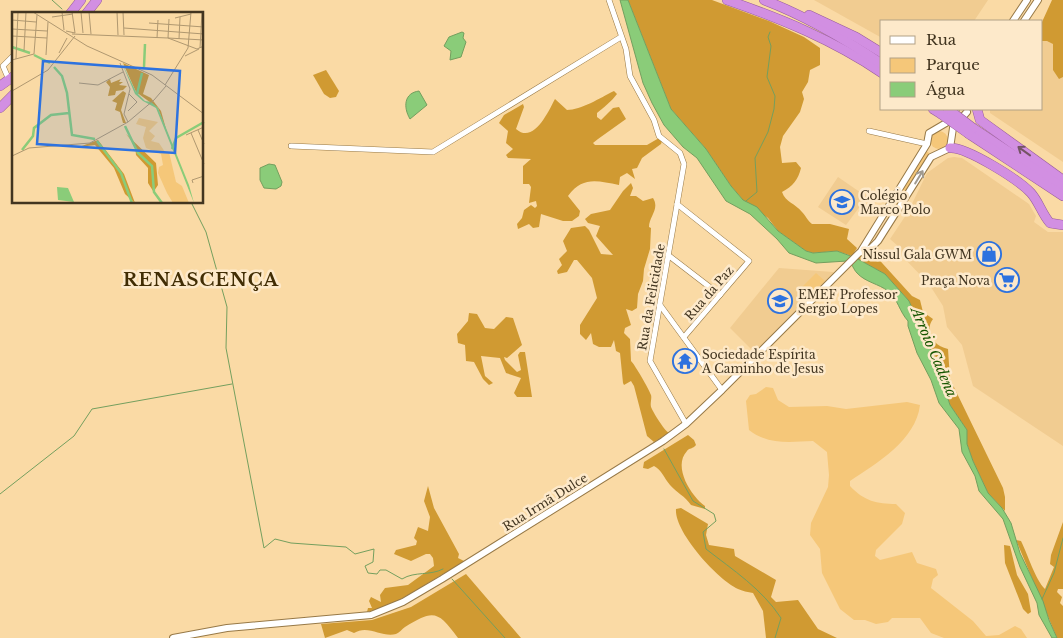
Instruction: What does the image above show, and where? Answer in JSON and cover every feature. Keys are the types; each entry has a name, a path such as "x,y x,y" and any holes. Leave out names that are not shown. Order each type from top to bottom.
{"highway":[{"path":"72,12 81,0"},
{"path":"88,12 97,0"},
{"path":"726,0 803,28 844,48 880,72"},
{"path":"764,0 809,14 880,52"},
{"path":"780,6 860,49 880,63"},
{"path":"0,86 12,78"},
{"path":"0,108 12,96"},
{"path":"971,110 980,120 1063,180"},
{"path":"940,111 1063,194"},
{"path":"950,148 957,148 967,152 1022,185 1036,199 1050,223 1062,224"}],"street":[{"path":"291,146 433,152 621,37 610,0"},
{"path":"1014,20 1027,0"},
{"path":"1025,20 1038,0"},
{"name":"Rua da Felicidade","path":"621,37 626,49 630,76 654,120 659,136 680,153 684,164 650,361 686,424"},
{"path":"12,58 3,66 12,78"},
{"name":"Rua Irmã Dulce","path":"173,638 227,628 371,615 395,605 442,579 663,441 686,424 722,390 860,252 927,144 930,133 940,128 955,110"},
{"path":"869,131 927,144 936,153 944,153 950,148 953,128 971,110"},
{"path":"940,128 951,136"},
{"name":"Rua Irmã Dulce","path":"860,252 871,248 886,231 936,153"},
{"name":"Rua da Paz","path":"678,204 749,261 684,337"},
{"path":"883,217 886,231"},
{"path":"668,255 720,295"},
{"path":"660,305 722,390"}],"shaded area":[{"path":"628,0 712,0 769,21 804,37 820,48 820,65 810,70 808,82 802,92 804,99 800,112 783,136 780,147 782,163 796,162 801,168 794,182 782,192 812,224 830,224 849,229 847,239 857,248 852,256 837,251 813,253 806,251 778,231 768,218 743,200 706,149 671,109"},
{"path":"814,0 988,0 975,20 880,20 880,37"},
{"path":"1052,0 1063,0 1063,77 1059,79 1053,70 1053,44 1043,41 1043,20"},
{"path":"1043,28 1063,35 1063,162 990,113 990,110 1043,110"},
{"path":"326,70 339,91 336,97 330,98 324,94 313,75"},
{"path":"614,91 617,94 597,113 597,117 601,120 613,108 619,107 626,119 593,143 595,145 647,145 659,138 662,141 661,144 642,158 637,168 632,169 635,179 627,173 620,177 619,185 597,181 579,185 568,196 580,211 579,216 572,221 563,221 541,214 539,227 533,228 529,224 518,229 517,224 522,218 524,210 531,205 535,208 537,206 536,201 529,203 531,187 529,184 523,184 523,166 531,159 508,158 506,155 513,149 506,143 508,131 499,123 504,115 523,104 524,107 516,129 523,133 529,133 545,118 555,99 567,110 578,108"},
{"path":"948,158 962,158 1029,204 1036,216 1034,222 1048,232 1063,232 1063,446 973,386 962,345 947,327 943,306 929,284 903,257 899,247 890,239 908,212 927,173"},
{"name":"Colégio Marco Polo","path":"838,177 867,197 846,225 818,207"},
{"path":"631,183 633,188 630,196 636,196 643,201 653,198 655,202 655,209 649,223 651,228 650,249 638,294 637,308 632,311 626,309 631,325 625,328 624,333 630,339 631,361 651,395 651,407 656,417 669,433 654,442 647,436 634,386 631,381 624,385 623,383 620,353 616,351 614,340 611,347 599,347 593,344 591,333 586,340 580,334 580,325 597,298 592,278 577,260 574,260 567,272 558,274 557,271 562,265 559,259 567,251 563,241 571,228 585,226 601,254 613,255 596,236 600,226 588,223 585,219 591,214 610,210"},
{"path":"873,253 912,296 920,300 923,312 933,319 929,328 930,333 938,345 948,349 950,379 1003,488 1005,511 988,493 973,461 967,444 967,430 950,405 934,357 909,301 885,274 856,258"},
{"name":"EMEF Professor Sergio Lopes","path":"779,268 833,272 835,274 754,352 730,328"},
{"path":"469,313 477,314 485,328 494,329 506,317 513,318 522,345 507,358 504,357 517,372 521,370 518,355 520,352 525,352 532,397 517,397 514,393 521,378 506,373 500,358 481,356 485,376 493,383 489,385 483,379 474,362 466,361 465,345 458,343 457,334 468,321"},
{"path":"688,435 694,440 696,445 688,450 683,458 683,473 690,489 705,506 705,509 691,505 654,466 648,469 643,468 644,462"},
{"path":"428,486 434,508 459,554 458,558 466,562 405,597 367,612 368,608 372,608 369,601 371,597 381,602 380,595 385,588 408,585 434,566 433,558 430,554 411,561 394,554 396,550 416,545 417,541 414,538 418,527 428,531 430,517 424,501"},
{"path":"681,508 708,524 706,535 709,545 734,549 735,556 776,580 771,597 776,602 798,600 818,629 837,638 766,638 763,611 753,593 740,590 730,584 709,566 689,542 682,530 677,519 676,509"},
{"path":"1063,522 1063,589 1058,589 1057,592 1062,597 1060,603 1063,606 1063,638 1057,638 1016,540 1021,541 1041,585 1045,589 1054,567 1050,564 1051,555"},
{"path":"1004,545 1010,546 1017,575 1028,594 1031,612 1028,614 1023,609 1005,563"},
{"path":"466,574 521,638 458,638 440,618 429,615 415,621 396,634 391,635 370,630 354,633 347,630 325,638 321,624 372,620 411,607"}],"green space":[{"path":"939,131 945,134 948,140 945,146 939,149 933,146 930,140 933,134"},
{"path":"926,151 929,153 890,217 887,216"},
{"path":"816,273 825,281 809,296 801,288"},
{"path":"766,387 773,388 778,400 789,407 827,406 846,409 907,402 920,405 917,418 903,440 883,458 850,481 850,486 860,495 877,502 896,504 905,513 902,524 876,550 875,556 880,560 912,552 917,563 936,569 938,575 933,579 931,588 973,621 986,636 999,635 1015,626 1021,629 1027,638 944,638 931,633 920,618 892,618 888,622 876,624 865,620 854,620 840,609 822,573 820,549 810,535 811,523 828,487 827,452 813,441 779,442 756,435 749,430 746,401 750,395 756,394"}],"water":[{"path":"620,0 628,0 671,109 706,149 743,200 757,207 778,231 806,251 813,253 837,251 856,258 885,274 909,301 934,357 950,405 967,430 967,444 973,461 988,493 1002,508 1011,523 1020,553 1043,601 1057,638 1052,638 1039,615 1037,603 1020,567 1003,519 979,491 975,476 962,452 959,429 939,403 931,380 917,353 908,321 894,298 888,291 860,276 847,261 816,263 789,253 750,214 726,201 697,158 683,147 664,125 652,103 643,83"},
{"path":"462,32 466,42 461,57 450,60 451,51 444,46 449,37"},
{"path":"419,91 427,105 410,119 406,110 406,101 410,95"},
{"path":"269,164 275,165 282,182 281,186 276,189 264,188 260,180 260,168"}],"waterway":[{"path":"52,0 62,9"},
{"name":"Arroio Cadena","path":"746,201 757,192 755,158 768,132 774,109 775,96 767,77 771,46 768,37 770,32"},
{"path":"192,204 206,232 227,307 226,348 264,548 275,539 291,543 346,547 355,554 374,549 373,562 365,566 368,573 377,574 380,570 386,570 402,579 412,575 443,569"},
{"path":"0,494 74,436 92,409 232,384"},
{"path":"664,449 693,501 714,514 716,521 703,532 706,549 756,589 781,618 775,638"},
{"path":"1042,599 1054,573 1063,538"},
{"path":"452,579 505,638"}],"place":[{"name":"Colégio Marco Polo","path":"842,202"},
{"name":"Nissul Gala GWM","path":"989,254"},
{"name":"Praça Nova","path":"1007,280"},
{"name":"EMEF Professor Sergio Lopes","path":"780,301"},
{"name":"Sociedade Espírita A Caminho de Jesus","path":"685,361"}],"district":[{"name":"RENASCENÇA","path":"201,280"}]}
